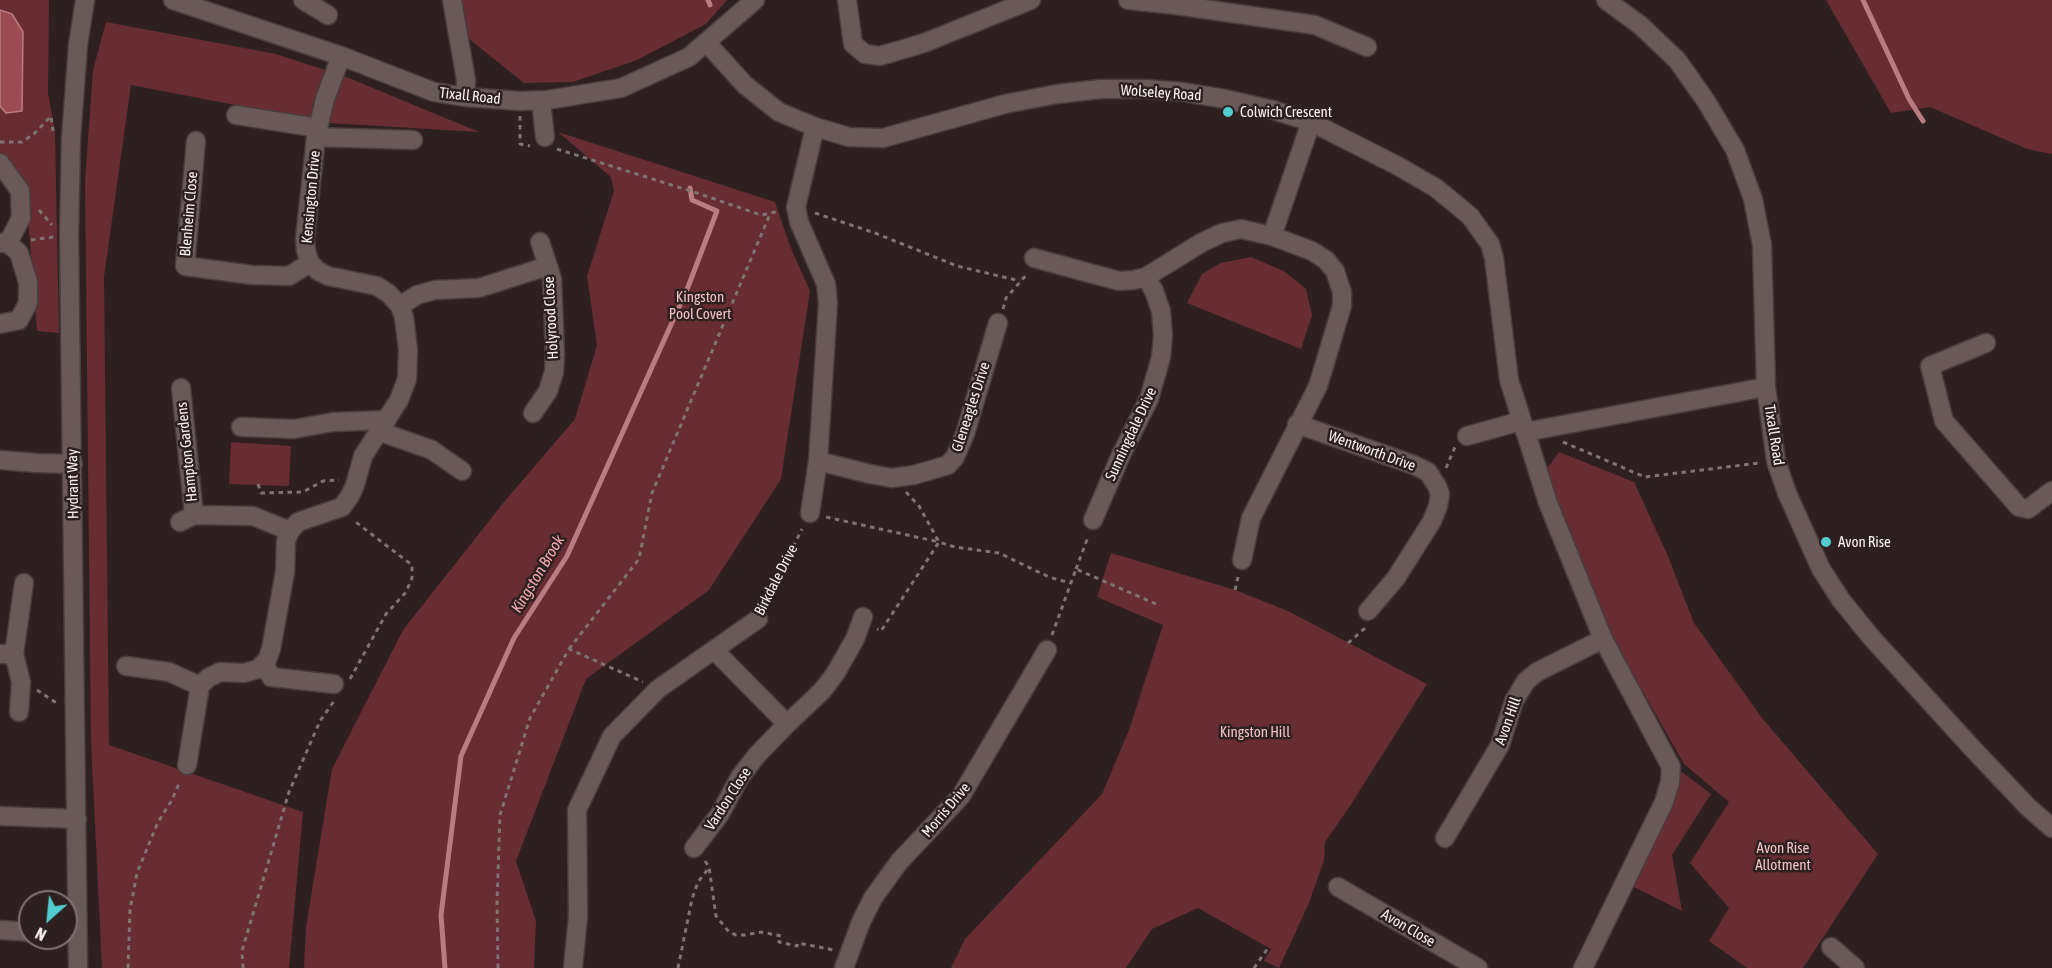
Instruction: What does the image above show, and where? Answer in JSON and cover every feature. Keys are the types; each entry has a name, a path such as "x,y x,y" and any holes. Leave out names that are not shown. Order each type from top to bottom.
{"street":[{"name":"Hydrant Way","path":"74,890 77,819 69,235 71,139 78,45 85,0"},
{"name":"Tixall Road","path":"173,0 342,56 434,92 520,101 621,88 689,57 755,0"},
{"path":"303,0 328,15"},
{"path":"452,0 466,81 465,97"},
{"path":"847,0 853,44 866,54 880,56 924,43 1031,0"},
{"path":"1128,0 1316,25 1367,47"},
{"name":"Tixall Road","path":"1606,0 1640,25 1677,60 1706,101 1735,150 1752,199 1762,245 1766,387 1776,461 1805,536 1821,569 1841,600 1871,637 1973,749 2028,807 2052,828"},
{"name":"Wolseley Road","path":"707,43 745,86 779,112 814,128 849,137 883,138 1005,104 1057,94 1101,89 1147,89 1225,99 1311,122 1436,188 1470,216 1481,230 1490,244 1494,258 1509,380 1523,426"},
{"name":"Kensington Drive","path":"342,56 325,99 317,132 305,239 310,263 318,271 328,276 377,286 389,294 400,306"},
{"path":"541,100 544,144"},
{"path":"236,115 317,132 412,140"},
{"path":"1272,236 1311,122"},
{"path":"810,513 818,461 828,303 826,284 799,222 796,207 814,128"},
{"name":"Blenheim Close","path":"196,141 185,266 289,276 310,263"},
{"path":"0,163 20,191 21,218 4,243 19,253 28,282 28,303 18,320 0,324"},
{"path":"1034,258 1119,281 1134,280 1146,277 1222,232 1241,229 1272,236 1312,251 1326,260 1335,271 1342,292 1340,315 1318,386 1251,518 1242,560"},
{"path":"540,242 548,266"},
{"name":"Holyrood Close","path":"400,306 417,295 435,290 479,288 548,266 552,279 554,372 548,391 533,413"},
{"name":"Sunningdale Drive","path":"1093,520 1121,455 1149,399 1159,368 1163,335 1161,311 1146,277"},
{"path":"187,765 200,686 208,678 220,672 244,673 258,669 267,660 285,572 286,541 291,531 298,522 342,507 355,485 363,456 399,400 407,379 408,350 404,317 400,306"},
{"name":"Gleneagles Drive","path":"818,461 892,478 914,475 948,465 956,458 965,434 998,324"},
{"path":"1986,343 1930,366 1944,421 2019,507 2028,509 2052,490"},
{"path":"1467,436 1523,426 1543,428 1766,387"},
{"name":"Hampton Gardens","path":"181,388 187,519 253,516 291,531"},
{"path":"241,427 294,429 333,422 382,426 432,450 462,471"},
{"name":"Wentworth Drive","path":"1297,424 1414,465 1428,472 1437,486"},
{"path":"1523,426 1548,503 1603,639 1671,767 1664,802 1583,968"},
{"path":"0,460 73,464"},
{"path":"1368,611 1396,578 1432,521 1440,495 1437,486"},
{"path":"19,712 21,682 7,654 17,627 24,583"},
{"name":"Birkdale Drive","path":"573,968 578,916 577,810 612,736 658,688 715,651 758,619"},
{"name":"Vardon Close","path":"694,848 720,814 740,777 757,755 822,692 867,620"},
{"name":"Avon Hill","path":"1444,838 1500,745 1514,701 1526,681 1537,672 1603,639"},
{"name":"Morris Drive","path":"844,968 861,922 873,898 899,862 961,796 1047,650"},
{"path":"715,651 787,724"},
{"path":"264,663 272,677 339,688"},
{"path":"126,666 169,672 200,686"},
{"path":"0,816 77,819"},
{"name":"Avon Close","path":"1338,887 1478,968"},
{"path":"0,930 18,931"},
{"path":"1831,947 1855,968"},
{"name":"Hydrant Way","path":"75,950 78,968"}],"path":[{"path":"520,101 520,144 544,144 761,215 796,207 875,233 957,266 1020,281"},
{"path":"0,142 21,142 51,116 54,139 71,139"},
{"path":"498,968 496,902 500,815 530,718 569,649 639,559 652,493 770,213"},
{"path":"4,243 69,235"},
{"path":"998,324 1006,298 1027,275 1034,258"},
{"path":"1543,428 1553,439 1645,477 1776,461"},
{"path":"1437,486 1459,440 1467,436"},
{"path":"892,478 919,506 939,542"},
{"path":"258,484 261,493 303,492 323,481 346,481 355,485"},
{"path":"243,968 242,951 289,792 320,721 339,688 359,665 386,614 406,592 412,578 412,565 356,523 342,507"},
{"path":"810,513 954,547 999,553 1048,577 1070,583"},
{"name":"Birkdale Drive","path":"758,619 810,513"},
{"path":"1047,650 1093,520"},
{"path":"867,620 881,631 939,542"},
{"path":"1076,569 1156,604"},
{"path":"569,649 658,688"},
{"path":"129,968 130,910 137,873 158,822 172,800 187,765"},
{"path":"694,848 709,867 716,916 729,932 736,935 761,932 780,936 779,942 797,946 798,943 818,946"},
{"path":"678,968 695,891 698,882 709,867"},
{"path":"1254,968 1268,948"}],"green space":[{"path":"0,0 49,0 48,93 55,131 59,333 37,331 26,192 0,159 0,106 6,113 12,14 0,10"},
{"path":"460,0 727,0 706,24 637,60 573,82 524,83 469,39"},
{"path":"1826,0 2052,0 2052,154 2027,149 1930,107 1891,113"},
{"path":"106,22 276,54 344,76 479,132 329,123 131,85 104,277 109,745 303,812 289,968 102,968 91,742 85,182 93,70"},
{"name":"Kingston Pool Covert","path":"558,132 775,202 790,246 810,291 781,479 709,590 586,679 516,861 536,921 534,968 304,968 306,927 332,769 403,630 504,502 575,419 597,345 587,276 614,191 611,177"},
{"path":"1251,257 1284,271 1306,289 1312,315 1301,349 1187,303 1202,274 1221,263"},
{"path":"231,442 291,446 289,486 229,484"},
{"name":"Avon Rise Allotment","path":"1559,452 1634,482 1667,554 1694,623 1762,718 1878,854 1803,968 1747,968 1709,941 1729,908 1690,863 1729,802 1684,764 1612,637 1544,473"},
{"name":"Kingston Hill","path":"1111,553 1235,590 1288,611 1427,684 1325,842 1324,860 1309,903 1279,968 1264,961 1271,949 1198,908 1152,929 1126,968 951,968 965,939 1102,794 1129,730 1163,625 1097,597"},
{"path":"1682,772 1711,794 1672,855 1682,911 1630,885"}],"shaded area":[{"path":"0,10 12,14 23,32 22,111 6,113 0,106"}],"waterway":[{"name":"Kingston Brook","path":"708,0 710,5"},
{"path":"1863,0 1909,99 1923,121"},
{"name":"Kingston Brook","path":"445,968 441,915 461,756 514,638 567,556 688,287 717,211 692,200 690,188"}],"place":[{"name":"Colwich Crescent","path":"1228,112"},
{"name":"Avon Rise","path":"1826,542"}]}
